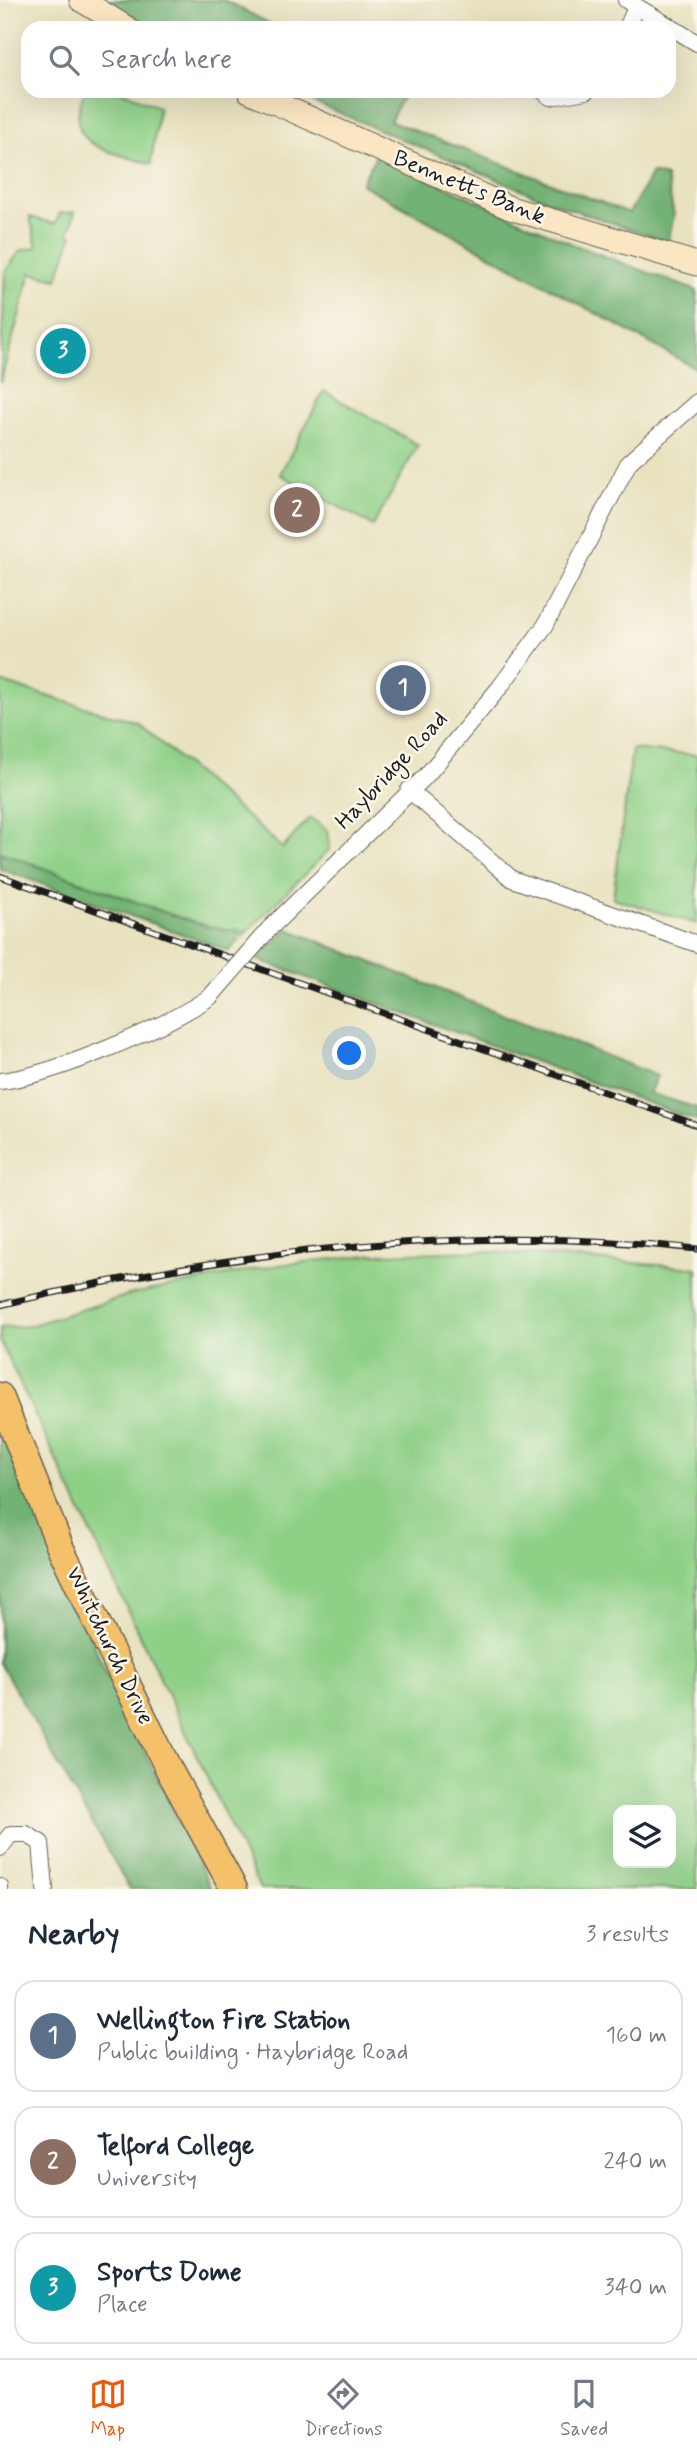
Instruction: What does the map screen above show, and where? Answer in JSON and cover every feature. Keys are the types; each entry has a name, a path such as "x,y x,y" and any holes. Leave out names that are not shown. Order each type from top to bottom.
{"main road":[{"path":"81,0 116,21"},
{"name":"Bennetts Bank","path":"265,98 510,208 697,264"},
{"name":"Whitchurch Drive","path":"0,1396 61,1549 168,1768 234,1889"}],"street":[{"path":"631,4 660,21"},
{"path":"676,31 697,43"},
{"name":"Haybridge Road","path":"31,1075 113,1044 210,997 269,929 426,776 499,687 545,626 629,462 697,402"},
{"path":"410,789 512,879 697,944"},
{"path":"0,1073 31,1075"},
{"path":"0,1080 31,1075"},
{"path":"0,1848 11,1834 26,1834 41,1843 46,1889"}],"green space":[{"path":"104,0 224,0 264,21 141,21"},
{"path":"83,98 138,98 159,107 151,164 92,144 79,124"},
{"path":"304,98 402,98 390,121 629,213 652,173 666,177 674,215 668,242 556,204"},
{"path":"376,155 575,245 697,291 697,369 361,184"},
{"path":"75,212 69,234 72,236 57,279 31,273 0,383 5,272 20,251 37,247 30,217 55,224 60,213"},
{"path":"324,391 418,445 373,526 280,474"},
{"path":"0,682 138,723 283,848 310,817 327,830 330,849 247,932 210,927 177,917 0,852"},
{"path":"632,749 697,755 697,924 613,898"},
{"path":"0,852 177,917 210,927 247,932 229,951 0,869"},
{"path":"288,929 657,1076 649,1093 697,1108 697,1121 256,959"},
{"path":"481,1251 697,1268 697,1889 260,1889 0,1341 0,1328 29,1326 132,1294 278,1265 377,1254"},
{"path":"0,1428 109,1679 211,1889 130,1889 0,1663"}],"railway":[{"path":"0,876 697,1125"},
{"path":"0,1305 172,1270 346,1247 522,1239 697,1249"}],"place":[{"name":"Sports Dome","path":"63,351"},
{"name":"Telford College","path":"297,510"},
{"name":"Wellington Fire Station","path":"403,688"}]}
